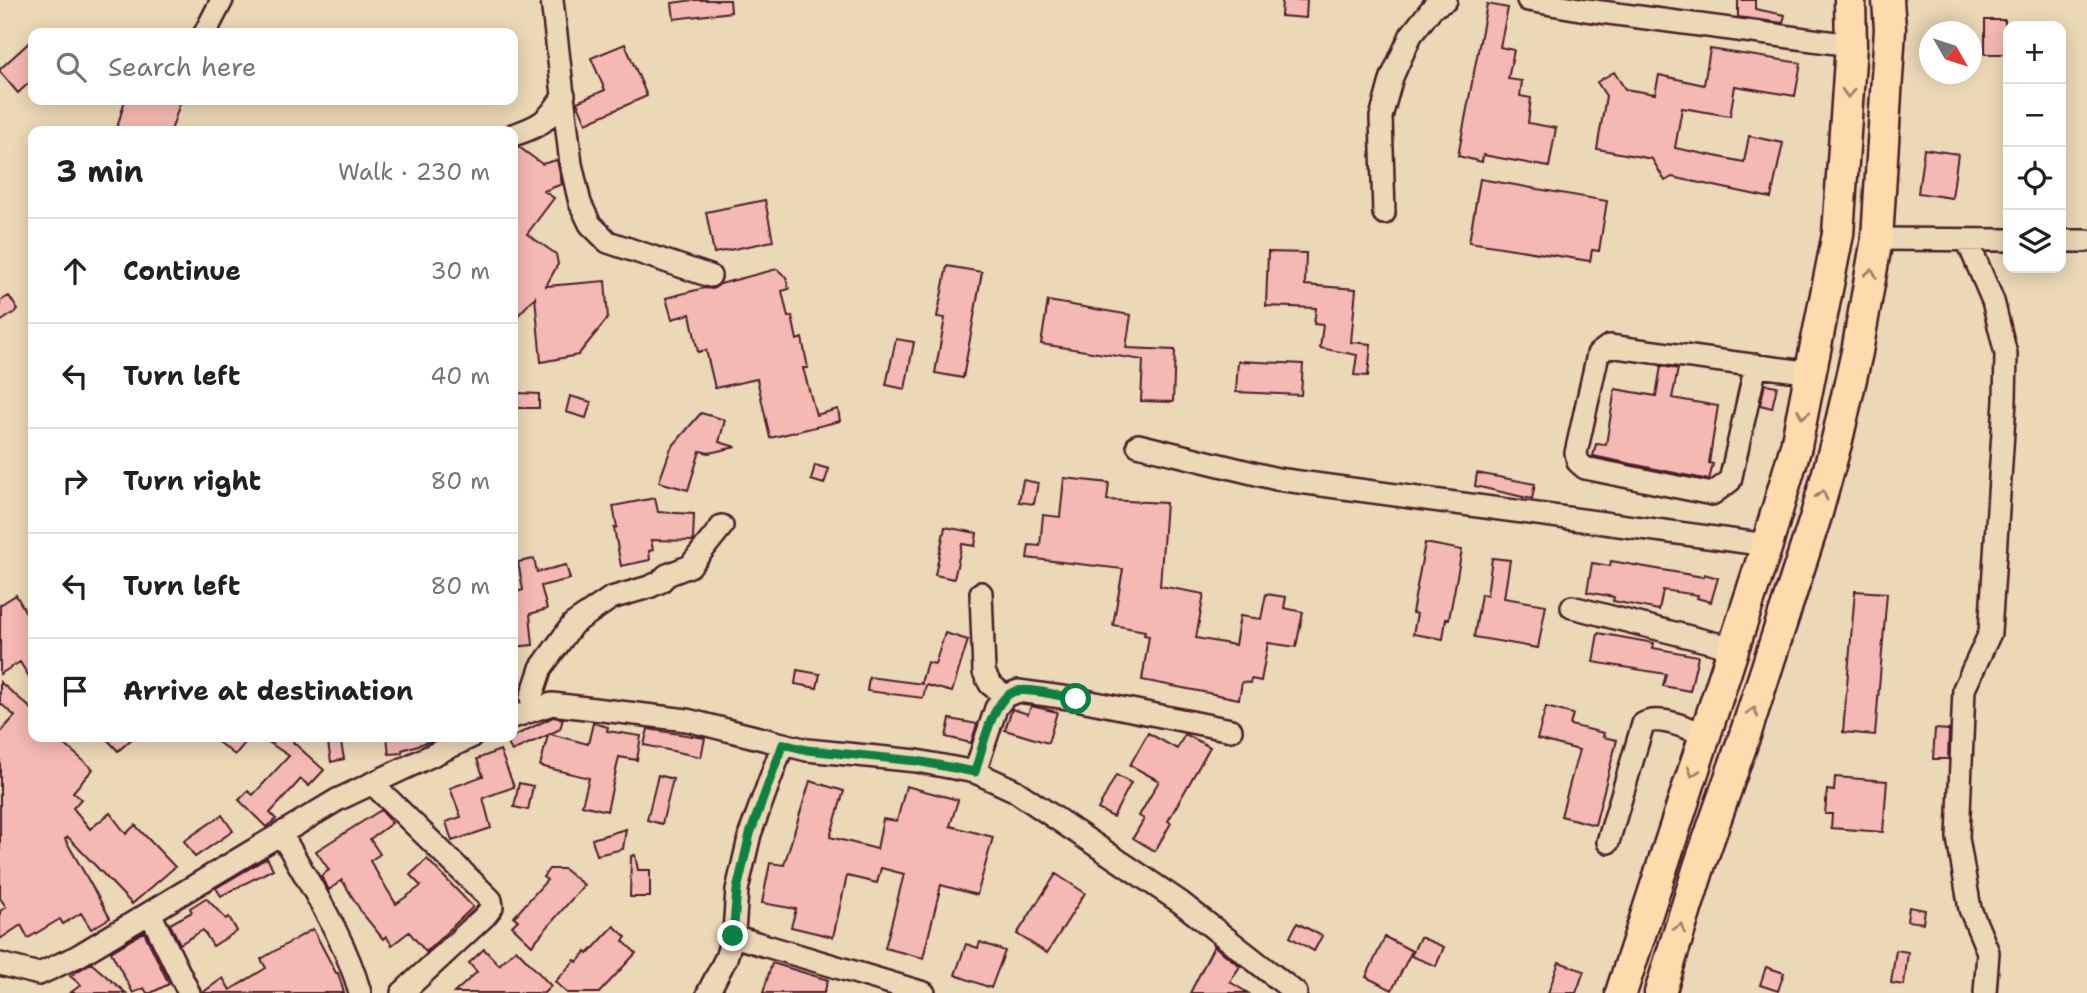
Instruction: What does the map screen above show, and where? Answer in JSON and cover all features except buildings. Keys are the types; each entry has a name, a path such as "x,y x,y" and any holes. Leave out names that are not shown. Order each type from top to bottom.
{"highway":[{"path":"1621,993 1767,545 1796,446 1838,234 1851,45 1850,0"},
{"path":"1660,993 1816,516 1838,440 1877,239 1890,29 1888,0"}],"street":[{"path":"208,28 222,0"},
{"path":"552,0 571,164 580,203 590,223 608,242 710,276"},
{"path":"1384,214 1381,117 1392,76 1411,35 1433,6 1446,0"},
{"path":"1528,0 1851,45"},
{"path":"518,133 540,126 553,113 564,95"},
{"path":"1877,239 2003,240"},
{"path":"1966,240 1993,300 2006,354 2006,401 1990,633 1964,689 1958,838 1970,909 1988,952 1985,993"},
{"path":"2066,241 2087,241"},
{"path":"1756,365 1730,481 1712,494 1585,468 1578,462 1576,453 1598,354 1609,346 1756,365 1812,373"},
{"path":"1139,445 1277,479 1767,545"},
{"path":"722,526 690,566 667,575 649,587 611,598 573,624 522,695 552,704 687,720 807,750 917,761 975,772 1014,790 1180,902 1296,993"},
{"path":"981,593 984,672 990,684 1005,696"},
{"path":"1572,607 1733,648"},
{"path":"975,772 996,708 1005,696 1018,691 1076,699 1231,730"},
{"path":"518,715 552,704"},
{"path":"1608,842 1643,724 1649,720 1658,720 1705,734"},
{"path":"0,964 37,983 337,800 460,742"},
{"path":"708,993 726,958 733,936 737,890 750,834 783,744"},
{"path":"372,783 491,900 492,907 485,916 402,993"},
{"path":"281,833 338,938 356,976 360,993"},
{"path":"150,913 189,993"},
{"path":"733,936 924,993"}],"route":[{"path":"733,936 737,890 750,834 783,744 807,750 917,761 975,772 996,708 1005,696 1018,691 1076,699"}]}
